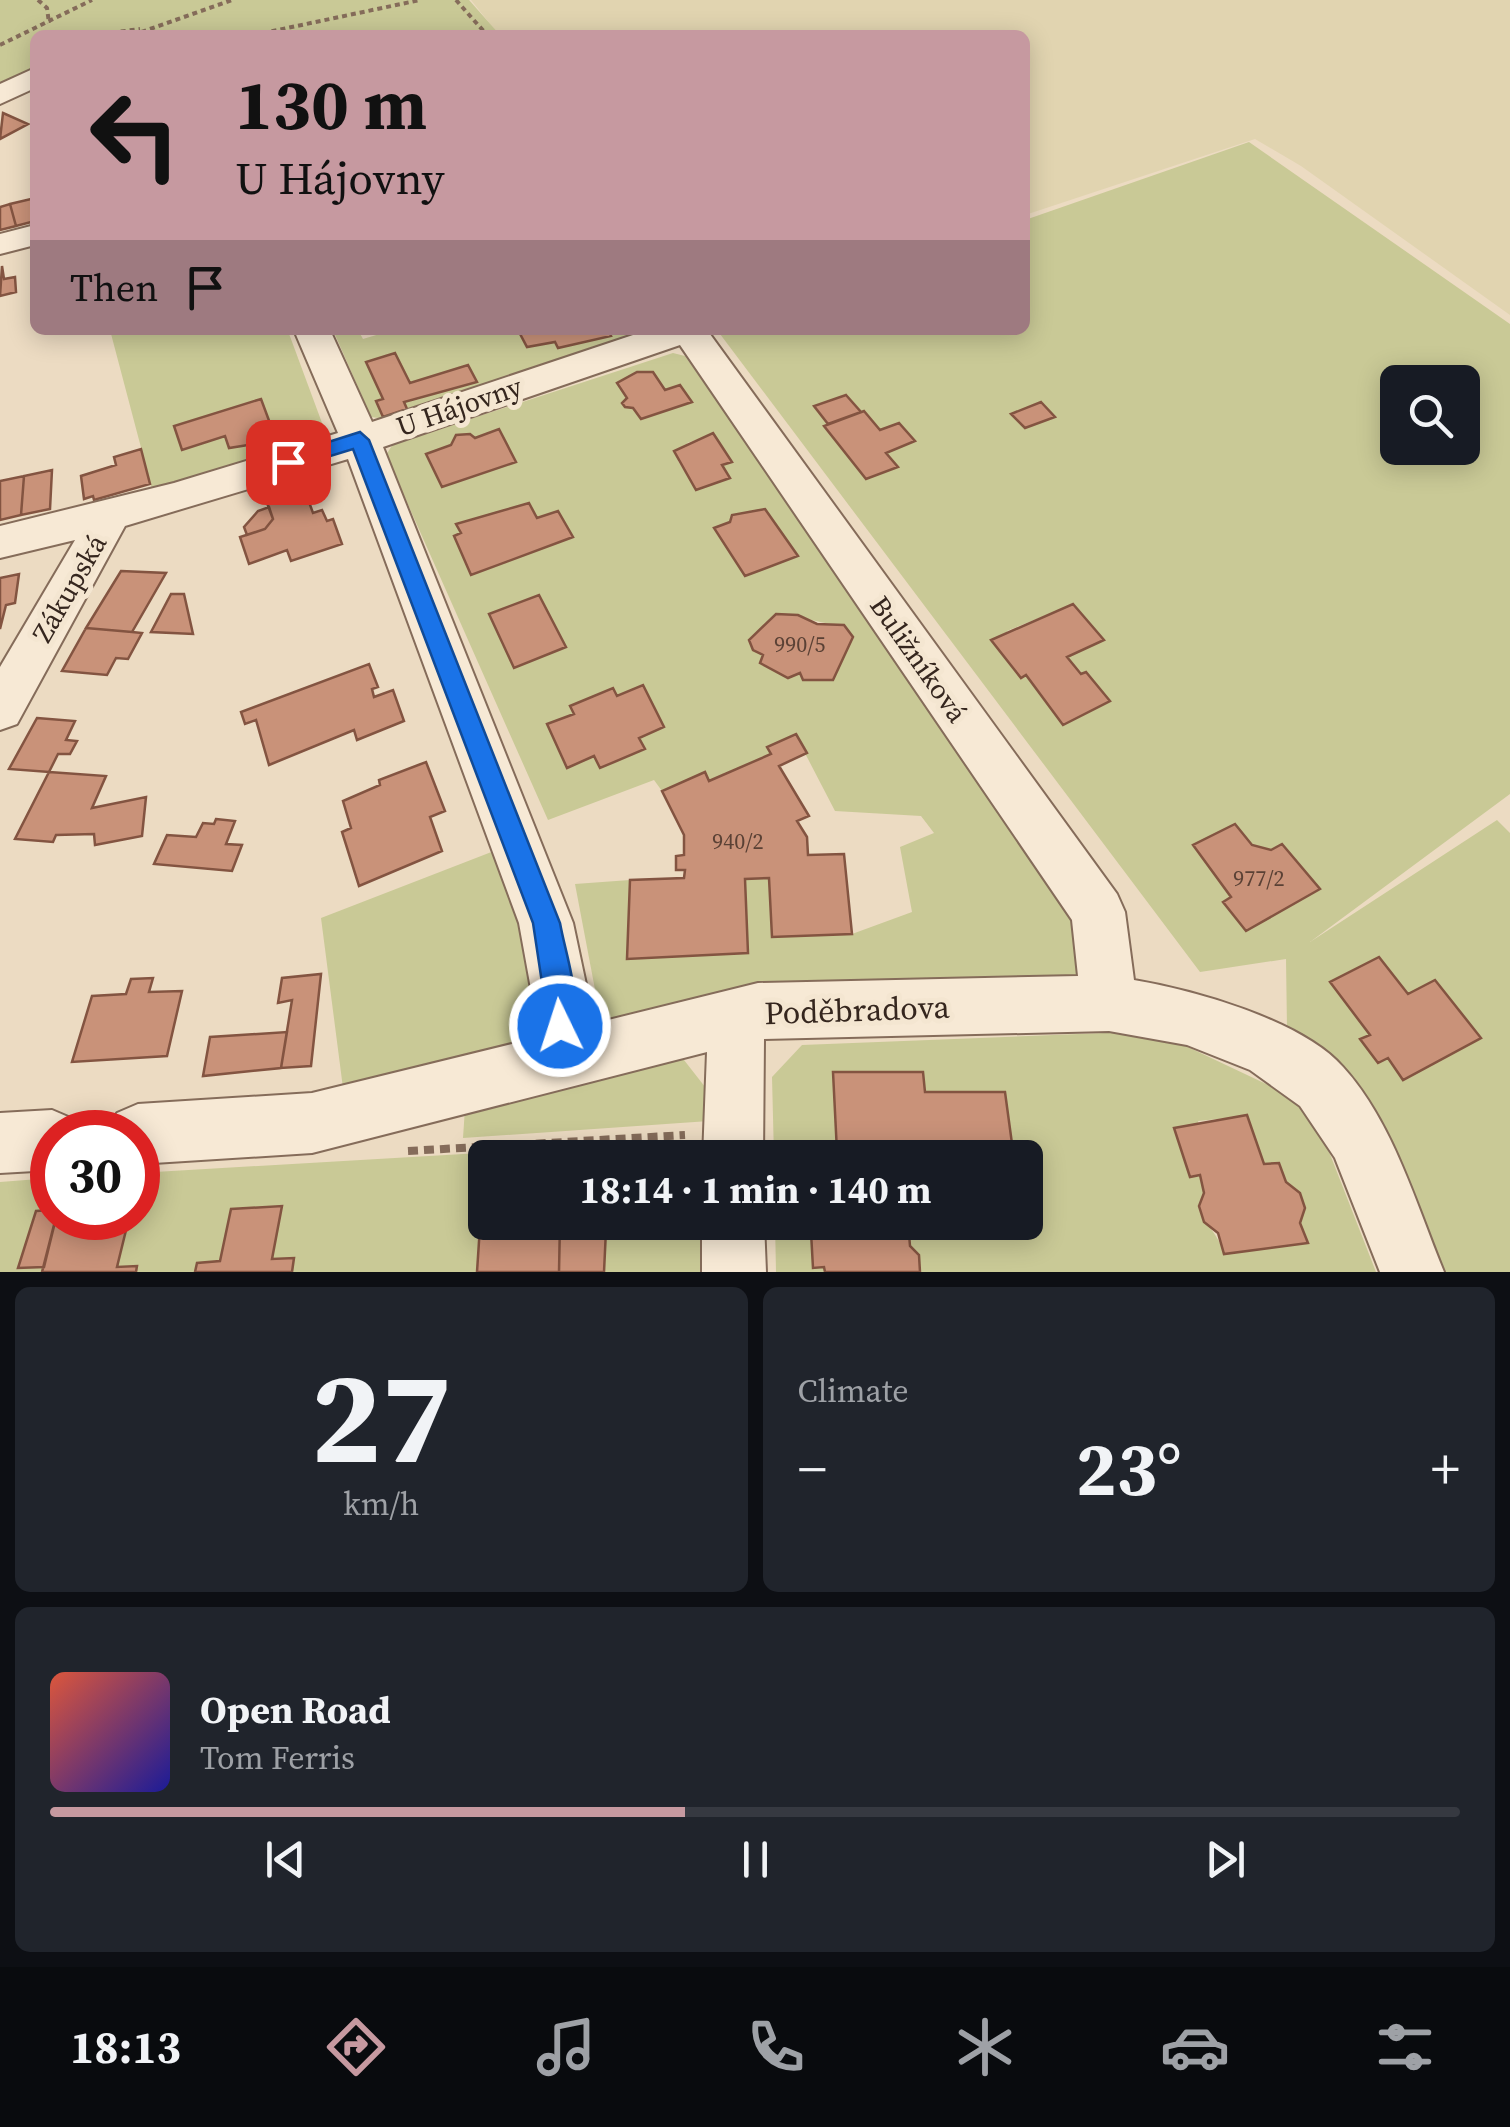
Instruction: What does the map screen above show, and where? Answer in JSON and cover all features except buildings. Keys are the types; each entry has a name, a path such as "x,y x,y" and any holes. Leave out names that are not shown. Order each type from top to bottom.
{"street":[{"path":"0,95 30,80"},
{"path":"0,244 30,236"},
{"path":"314,335 360,440 546,923 559,990 561,1063"},
{"name":"U Hájovny","path":"0,542 109,518 360,440 671,335"},
{"name":"Buližníková","path":"690,335 1098,912 1110,1003"},
{"name":"Zákupská","path":"0,710 109,518"},
{"name":"Poděbradova","path":"160,1133 312,1123 788,1008 1110,1003 1186,1017 1217,1028 1270,1050 1321,1085 1357,1138 1412,1272"},
{"path":"734,1140 736,1018"},
{"path":"0,1143 30,1141"},
{"path":"734,1240 734,1272"}],"path":[{"path":"38,0 46,8 49,23"},
{"path":"35,30 92,0"},
{"path":"147,30 232,0"},
{"path":"278,30 420,0"},
{"path":"456,0 483,30"},
{"path":"133,30 156,27"},
{"path":"0,46 30,32"},
{"path":"14,40 30,38"},
{"path":"387,1152 468,1150"}],"shaded area":[{"path":"471,0 1510,0 1510,315 1301,166 1255,139 1030,213 1030,30 495,30"}],"green space":[{"path":"0,0 469,0 496,30 30,30 30,76 0,91"},
{"path":"1249,142 1510,324 1510,794 1310,942 1497,820 1510,833 1510,1272 1443,1272 1287,1028 1286,959 1200,972 721,335 1030,335 1030,218","holes":["846,395 880,430 899,423 914,441 886,453 897,468 866,479 824,426 828,424 815,406","1074,604 1104,640 1067,657 1110,702 1063,724 1026,675 1021,677 1007,631","1235,824 1252,845 1271,850 1246,930 1223,902 1231,897 1193,845","1435,980 1404,1080 1388,1058 1378,1063 1361,1040 1370,1035 1331,982 1408,994"]},
{"path":"111,335 289,335 325,431 319,438 153,493","holes":["174,426 266,436 260,443 246,447 225,436 182,450"]},
{"path":"335,335 361,335 363,339 376,335 521,335 527,347 555,342 559,348 610,335 644,335 386,419 371,417","holes":["395,353 410,383 477,382 404,402 407,410 383,417 376,401 383,399 366,362"]},
{"path":"673,353 685,356 1083,918 1084,972 1063,979 769,981 601,1021 575,884 630,880 628,959 747,953 745,879 769,878 773,937 852,934 912,912 900,847 934,833 921,816 835,811 795,734 768,747 771,754 709,781 704,772 662,791 654,780 548,820 386,455 393,444","holes":["653,372 665,390 680,385 692,402 641,419 633,408 625,407 627,398 618,383 637,373","499,430 516,461 442,487 426,454 451,445 456,435 470,434 475,438","713,434 732,461 722,465 730,477 696,490 678,461 689,446 687,443","529,503 537,518 558,511 572,537 472,575 454,537 461,533 457,523","765,509 798,556 745,576 714,528 730,522 733,515","539,595 565,647 514,668 490,614","776,614 844,625 853,637 846,648 788,678 760,663 763,655 753,650 749,640","642,685 664,726 639,738 644,750 601,768 594,756 568,768 547,725 574,713 571,705 612,688 617,696"]},
{"path":"494,851 522,920 535,1042 343,1088 321,918"},
{"path":"1154,1031 1300,1100 1319,1126 1376,1272 920,1272 909,1240 1043,1240 1043,1140 1012,1140 1005,1092 925,1092 923,1072 834,1072 837,1140 774,1140 772,1077 802,1045","holes":["1247,1116 1264,1164 1300,1193 1305,1208 1300,1223 1307,1243 1224,1253 1199,1206 1204,1193 1200,1175 1190,1176 1174,1129 1199,1125 1198,1121"]},
{"path":"663,1058 684,1060 709,1092 709,1121 463,1138 465,1108"},
{"path":"468,1154 468,1240 703,1240 702,1272 0,1272 0,1182 30,1180 30,1240 160,1240 160,1172"},
{"path":"775,1240 811,1240 813,1267 824,1267 825,1272 776,1272"}],"route":[{"path":"288,462 360,440 546,923 559,990 560,1026"}]}
